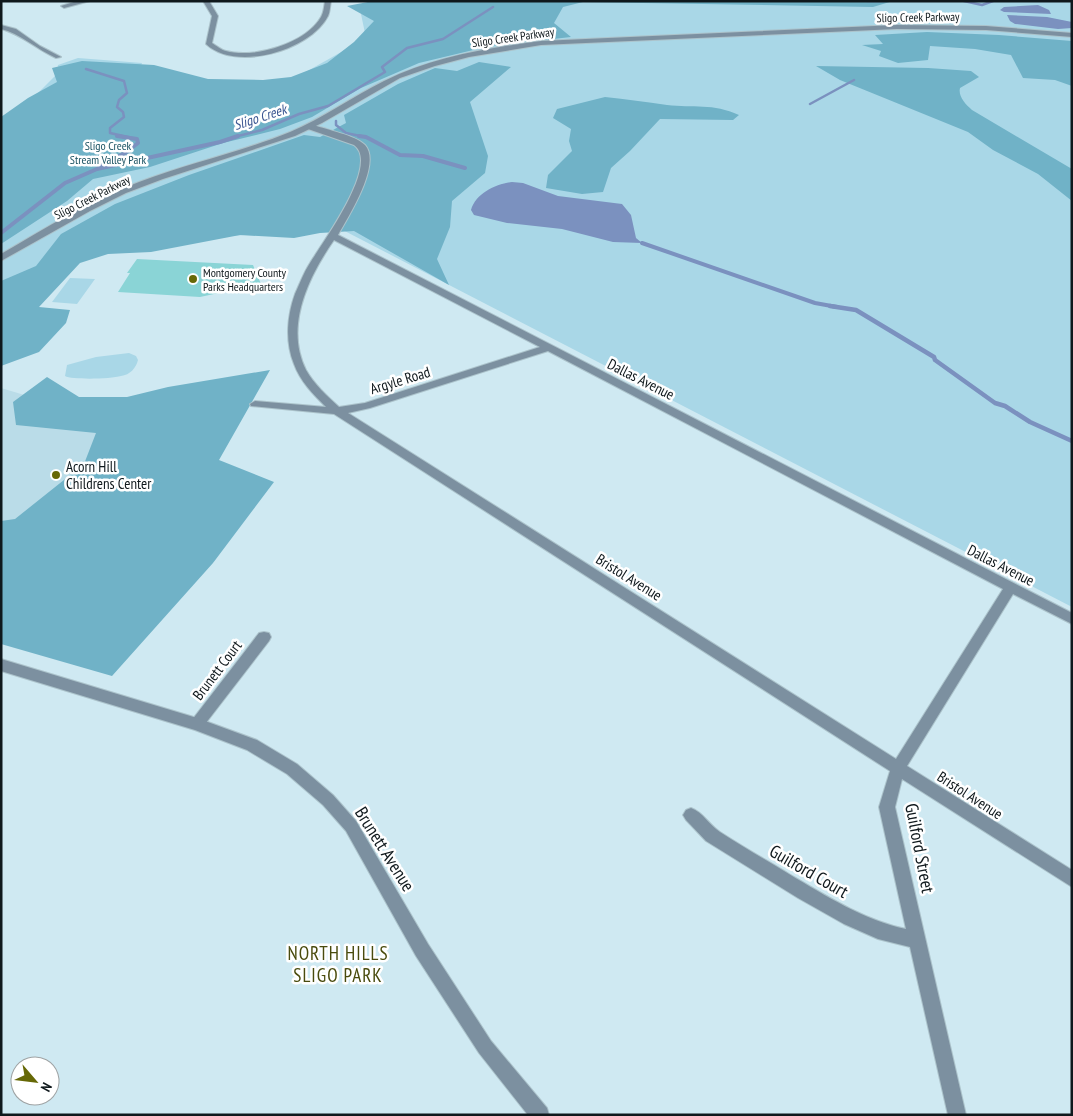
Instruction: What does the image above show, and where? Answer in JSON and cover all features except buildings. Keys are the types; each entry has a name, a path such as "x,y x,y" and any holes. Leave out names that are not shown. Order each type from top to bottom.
{"street":[{"path":"64,6 87,1"},
{"path":"206,1 215,16 209,44 224,54 238,56 266,54 281,49 310,33 322,21 328,5"},
{"path":"1,27 14,30 38,47 58,56"},
{"name":"Sligo Creek Parkway","path":"1,258 82,212 124,191 311,127 391,80 424,67 498,49 541,43 897,28 986,28 1072,35"},
{"path":"311,127 360,146 367,155 367,164 356,191 333,236"},
{"name":"Dallas Avenue","path":"333,236 1072,619"},
{"name":"Bristol Avenue","path":"333,236 317,256 298,300 292,320 293,340 298,363 307,379 336,411 1072,878"},
{"name":"Argyle Road","path":"256,404 336,411 366,406 548,348"},
{"name":"Guilford Street","path":"957,1115 887,807 898,768 1010,588"},
{"name":"Brunett Court","path":"197,724 264,637"},
{"name":"Brunett Avenue","path":"2,667 197,724 252,745 292,769 328,800 351,826 422,950 480,1039 540,1115"},
{"name":"Guilford Court","path":"691,815 712,836 850,918 884,933 918,940"}],"shaded area":[{"path":"1038,5 1049,10 1051,14 1004,12 1000,10 1004,7"},
{"path":"1007,15 1047,17 1072,22 1072,28 1058,29 1015,24 1010,21"},
{"path":"512,182 523,183 558,196 622,204 631,215 636,238 642,243 613,242 562,229 507,223 474,215 471,210 482,194 493,187"},
{"name":"Acorn Hill Childrens Center","path":"1,388 144,431 1,559"}],"green space":[{"name":"Sligo Creek Stream Valley Park","path":"373,1 893,1 873,7 583,2 563,7 554,23 571,37 490,46 419,63 361,88 312,117 280,129 223,143 150,167 93,179 67,201 1,244 1,117 28,98 57,82 52,68 82,61 154,65 208,79 263,80 291,77 327,63 354,42 374,21 347,6"},
{"name":"Sligo Creek Stream Valley Park","path":"449,1 1072,1 1072,607 335,226 320,230 76,246 1,333 1,130 57,74 58,65 78,58 142,63 141,66 194,79 288,82 366,38 361,14"},
{"path":"927,32 1072,41 1072,86 1055,80 1023,78 1011,55 975,49 930,46 928,60 898,63 879,56 881,51 862,45 883,44 875,35"},
{"path":"479,62 511,67 470,102 488,156 485,173 452,201 450,227 437,259 449,285 354,231 320,233 294,238 240,235 151,252 108,254 80,263 39,307 70,310 66,323 39,352 1,366 1,281 36,266 61,234 115,204 189,175 304,135 320,137 346,123 344,115 398,84 435,68 457,71"},
{"path":"816,66 928,68 971,71 979,77 960,88 961,97 965,103 972,110 1072,169 1072,201 1038,174 993,150 968,132 840,80"},
{"path":"605,97 667,105 712,107 739,115 733,120 660,119 611,168 603,192 582,194 546,188 548,175 572,151 569,141 571,129 553,118 557,109"},
{"path":"70,278 95,279 77,304 52,302"},
{"path":"129,353 136,356 138,360 136,366 127,374 92,379 65,376 67,365 96,357"},
{"path":"270,370 219,460 274,482 213,563 112,676 1,644 1,521 15,519 84,464 96,433 16,425 13,402 47,377 79,397 127,397 168,387"}],"waterway":[{"name":"Sligo Creek","path":"867,1 884,1"},
{"name":"Sligo Creek","path":"964,1 982,5 993,1"},
{"name":"Sligo Creek","path":"238,136 262,130 299,114 328,106 385,72 382,67 407,48 443,39 493,7"},
{"path":"86,69 124,81 127,93 119,100 117,107 123,112 124,117 110,128 110,133 128,137"},
{"path":"810,104 854,80"},
{"path":"336,121 336,125 346,133 363,137"},
{"path":"99,167 125,153 138,143 137,139 117,136"},
{"name":"Sligo Creek","path":"1,233 65,183 97,169 220,142 238,136"},
{"name":"Sligo Creek","path":"234,137 238,136"},
{"path":"363,137 400,155 423,156 465,168"},
{"path":"642,243 815,303 837,307"},
{"path":"830,306 856,310 934,357 935,360 995,403 1005,406 1030,422 1072,441"}],"place":[{"name":"Montgomery County Parks Headquarters","path":"193,279"},
{"name":"Acorn Hill Childrens Center","path":"56,475"}],"district":[{"name":"NORTH HILLS SLIGO PARK","path":"338,964"}]}
